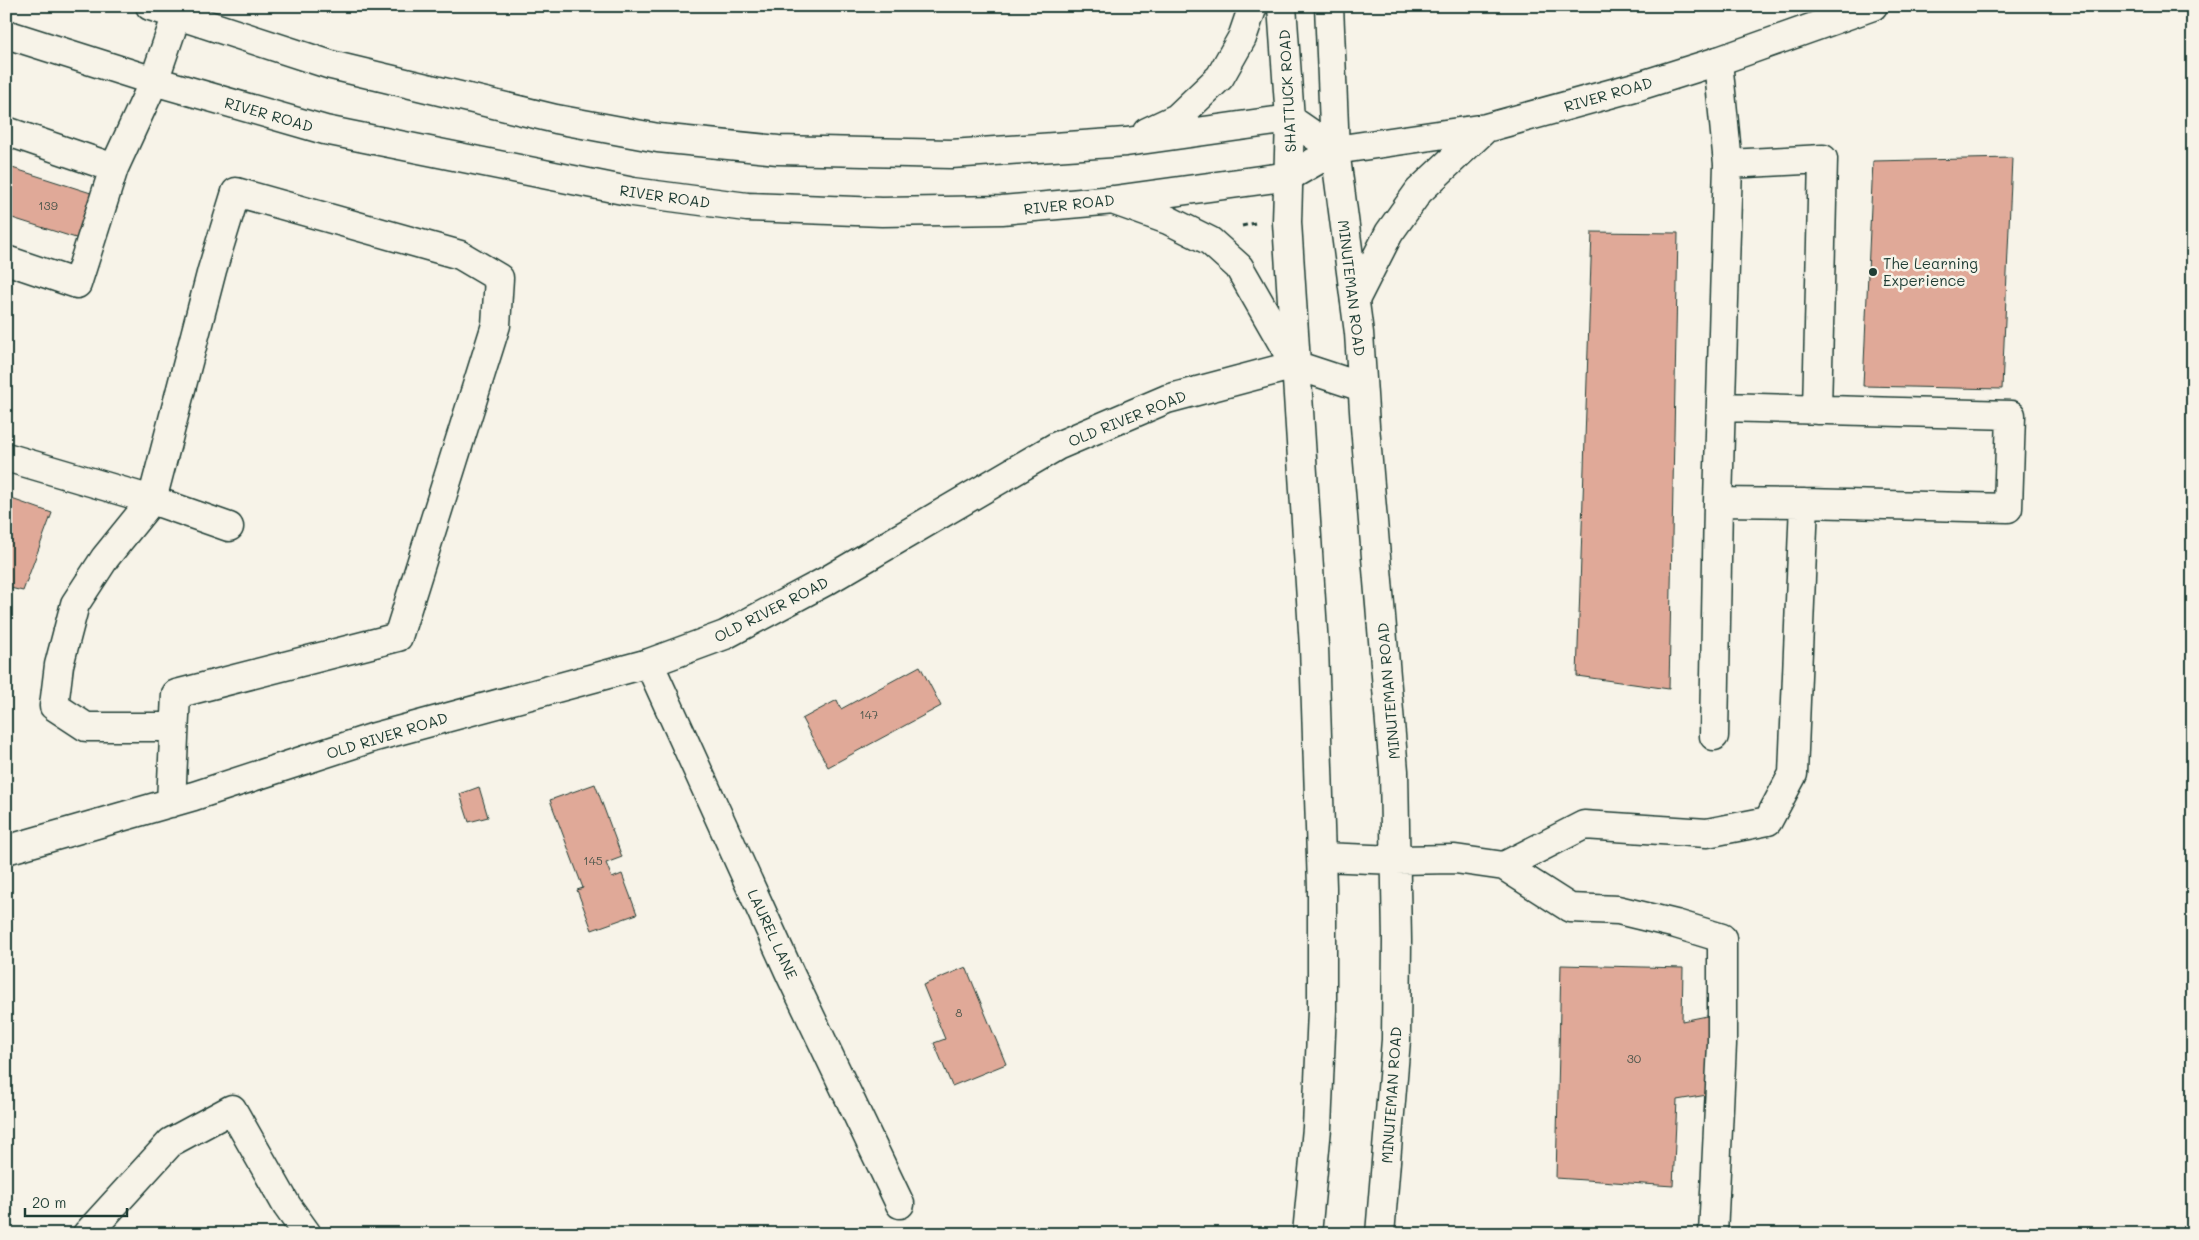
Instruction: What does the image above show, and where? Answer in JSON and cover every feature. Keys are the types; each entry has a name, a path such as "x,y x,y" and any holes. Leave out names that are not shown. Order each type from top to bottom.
{"street":[{"path":"150,6 331,66 547,116 658,138 778,150 951,154 1126,142 1290,119 1335,150"},
{"path":"1126,142 1177,118 1220,77 1242,38 1253,6"},
{"name":"SHATTUCK ROAD","path":"1282,6 1290,119 1290,176"},
{"path":"1330,6 1335,150"},
{"name":"RIVER ROAD","path":"6,34 154,81 325,130 633,192 747,207 882,212 1002,210 1114,200 1290,176 1335,150 1486,128 1642,85 1718,61 1873,6"},
{"path":"6,260 77,284 114,168 154,81 176,16"},
{"path":"1714,736 1718,502 1728,164 1718,61"},
{"path":"1355,300 1389,233 1419,191 1486,128"},
{"path":"6,131 114,168"},
{"name":"MINUTEMAN ROAD","path":"1335,150 1355,300 1394,770 1396,1040 1380,1234"},
{"path":"1728,164 1823,159 1817,410"},
{"path":"1290,176 1287,222 1314,647 1322,857 1322,1010 1317,1128 1307,1234"},
{"path":"170,803 176,694 398,637 496,325 499,278 460,255 236,192 212,270 152,500 105,558 75,604 59,665 54,706 86,727 174,727"},
{"path":"1114,200 1168,220 1210,241 1239,267 1295,365 1362,387"},
{"name":"OLD RIVER ROAD","path":"6,850 170,803 384,734 649,663 725,635 828,580 1057,446 1167,399 1295,365"},
{"path":"1718,502 2008,508 2011,415 1722,407"},
{"path":"6,457 152,500 229,527"},
{"path":"1504,866 1584,825 1707,834 1768,821 1793,774 1804,504"},
{"name":"LAUREL LANE","path":"649,663 792,976 900,1204"},
{"path":"1322,857 1396,860 1455,859 1504,866 1570,908 1618,910 1676,924 1722,938 1722,1044 1713,1234"},
{"path":"87,1234 171,1142 232,1109 287,1206 307,1234"}],"building":[{"path":"2012,158 2002,389 1863,386 1873,161"},
{"path":"6,166 94,194 79,239 6,216"},
{"path":"1592,232 1678,233 1669,689 1577,676"},
{"path":"6,497 52,513 23,591 6,587"},
{"path":"920,666 941,706 828,767 802,719 837,700 841,709"},
{"path":"595,784 622,857 606,863 612,878 622,874 637,914 592,930 577,890 583,888 550,800"},
{"path":"479,787 488,817 469,822 460,794"},
{"path":"1561,965 1683,968 1682,1021 1712,1015 1707,1095 1677,1100 1673,1186 1556,1178"},
{"path":"966,967 1006,1064 952,1086 934,1043 945,1039 923,985"}],"place":[{"name":"The Learning Experience","path":"1873,272"}]}
